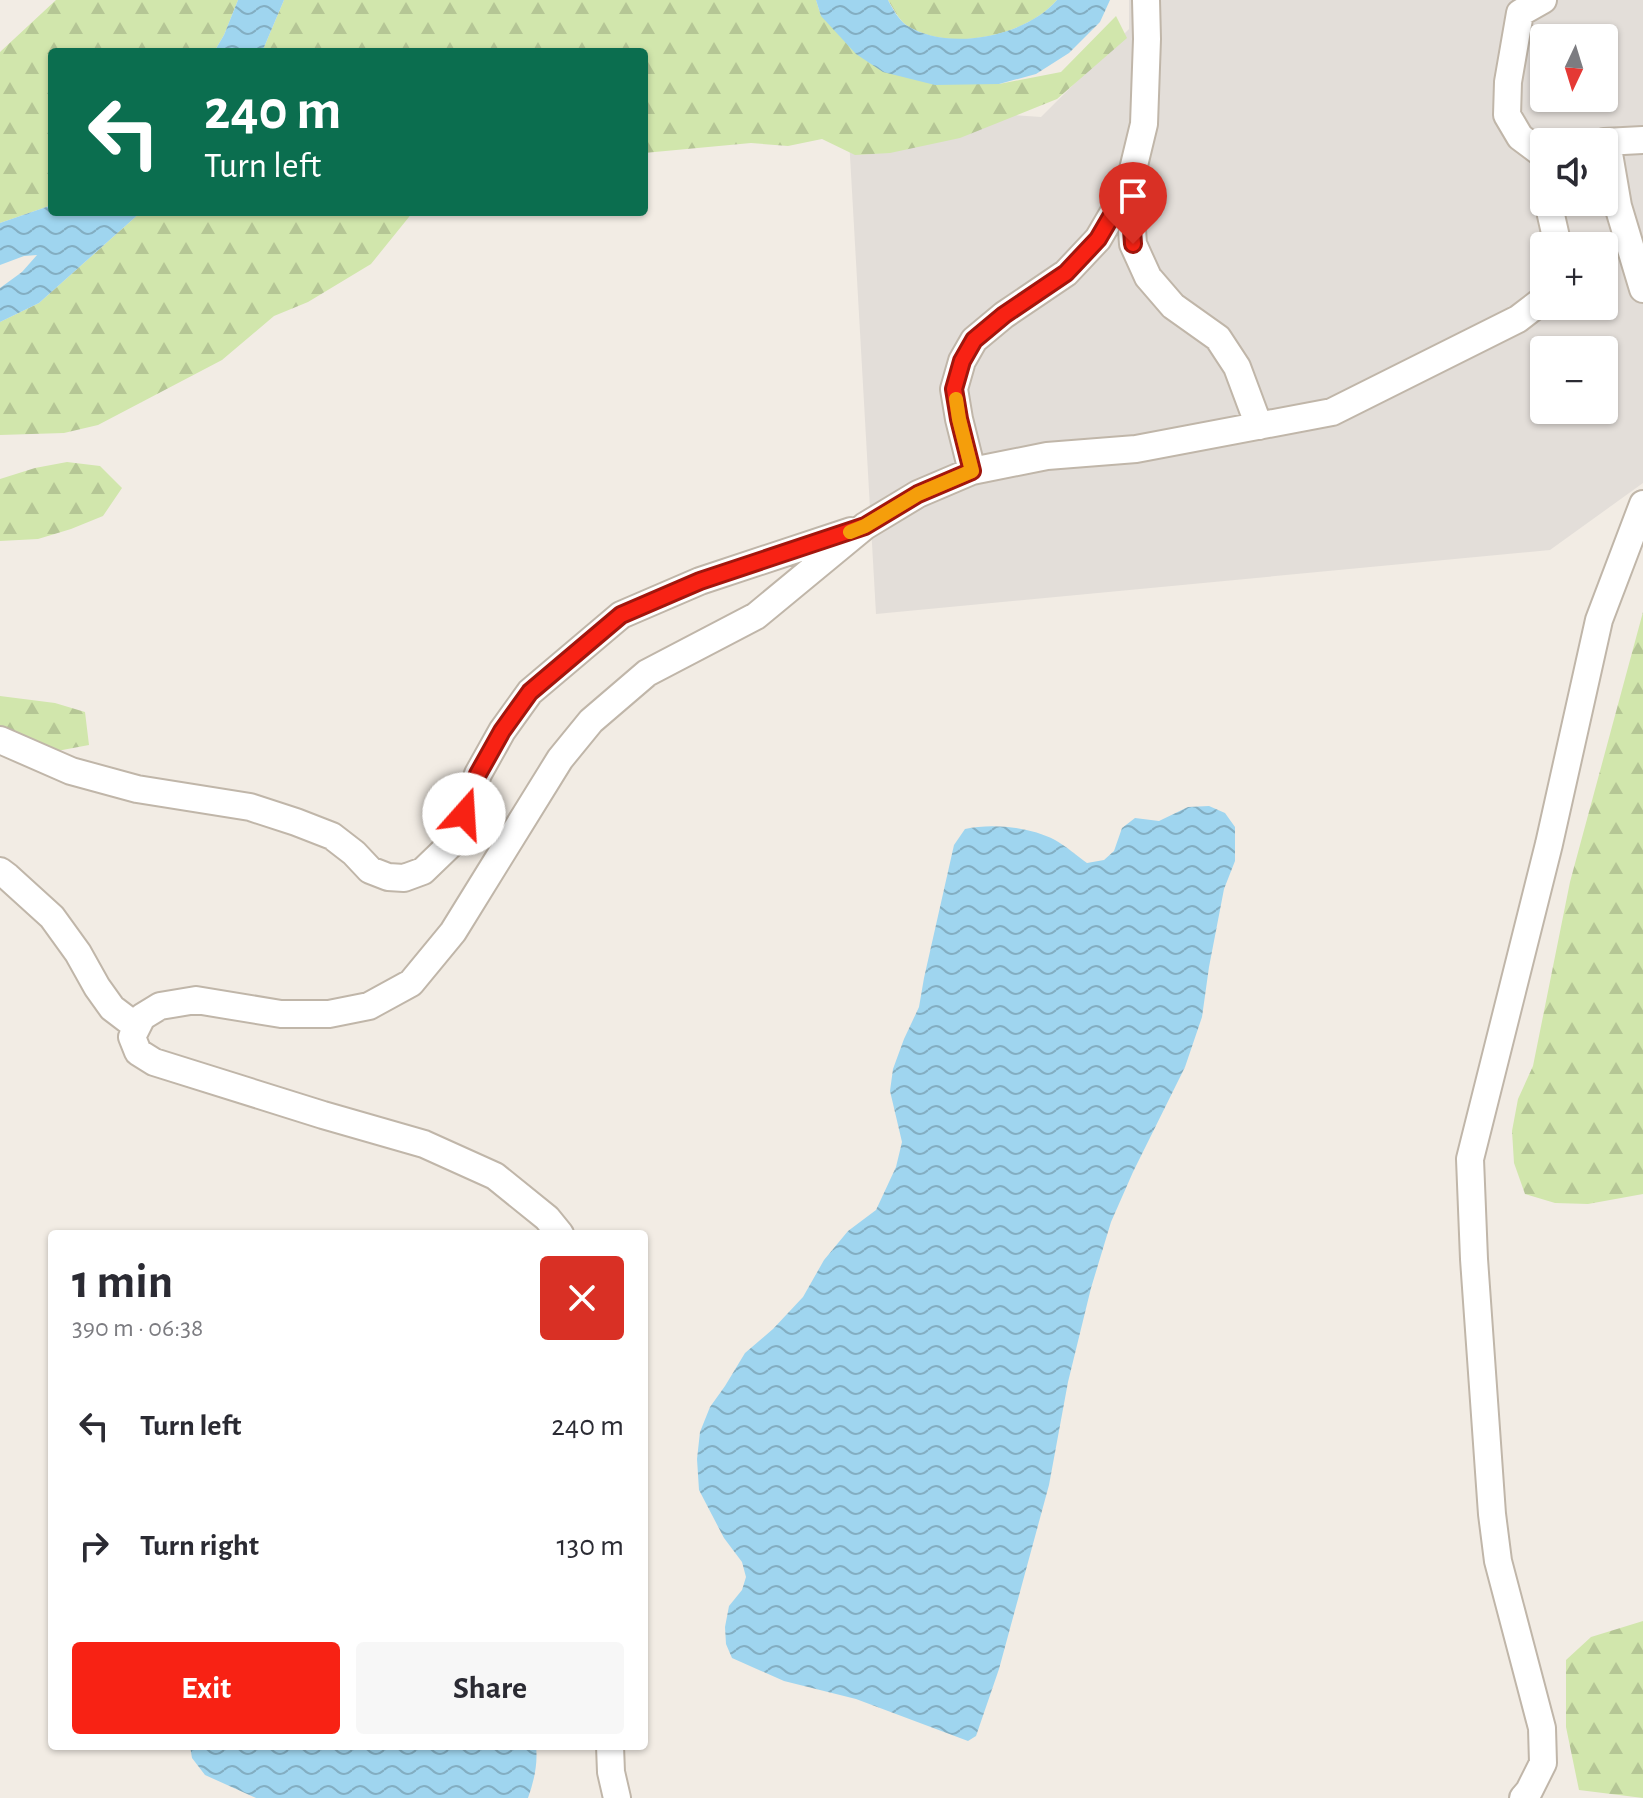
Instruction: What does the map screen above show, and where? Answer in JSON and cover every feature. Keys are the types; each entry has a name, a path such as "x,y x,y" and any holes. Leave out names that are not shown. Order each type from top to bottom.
{"lane":[{"path":"972,471 954,389 962,361 974,340 1004,315 1066,273 1098,239 1129,186 1144,124 1146,0"},
{"path":"1530,144 1520,137 1507,115 1508,82 1520,13 1543,0"},
{"path":"1618,141 1643,140"},
{"path":"1129,186 1133,244 1148,277 1173,306 1218,338 1237,367 1259,426"},
{"path":"1618,206 1643,289"},
{"path":"557,1230 547,1218 495,1176 424,1144 154,1062 138,1052 132,1037 142,1017 160,1006 196,1000 281,1014 329,1014 369,1006 411,983 453,932 560,759 591,721 647,673 756,616 865,526 918,494 972,471 1047,456 1136,449 1332,412 1518,319 1530,310"},
{"path":"1523,1798 1543,1763 1542,1728 1498,1561 1492,1514 1470,1159 1549,844 1599,620 1643,504"},
{"path":"0,740 71,771 137,789 250,807 296,822 332,836 370,870 388,877 404,878 423,871 450,845 478,774 502,731 530,692 621,615 700,581 865,526"},
{"path":"0,871 52,917 112,1008 137,1027"},
{"path":"610,1750 617,1798"}],"shaded area":[{"path":"1129,0 1643,0 1643,483 1550,550 876,614 847,103 1041,117 1129,29"}],"green space":[{"path":"56,0 238,0 216,48 48,48 48,206 0,223 0,52"},
{"path":"284,0 816,0 821,16 999,84 1061,72 1116,16 1127,38 1057,99 960,138 890,153 855,155 822,139 788,146 751,143 648,153 648,48 264,48"},
{"path":"888,0 1057,0 1043,13 1006,32 964,39 943,38 906,25"},
{"path":"137,216 410,216 371,264 308,302 274,316 222,360 98,425 64,433 0,435 0,322 39,303"},
{"path":"67,462 100,466 122,488 103,516 38,539 0,541 0,479"},
{"path":"1643,612 1643,1194 1588,1204 1555,1203 1525,1194 1514,1163 1512,1131 1518,1099 1533,1066 1570,882"},
{"path":"0,696 55,703 85,712 89,745 57,751 0,732"},
{"path":"1643,1621 1643,1798 1579,1790 1566,1727 1566,1660 1591,1637"}],"water":[{"path":"238,0 284,0 264,48 216,48"},
{"path":"816,0 888,0 906,25 943,38 964,39 1006,31 1026,23 1057,0 1110,0 1100,22 1069,53 1036,74 999,84 935,85 883,72 856,54 821,16"},
{"path":"48,206 48,216 137,216 39,303 0,322 0,288 22,272 37,255 24,256 0,265 0,223"},
{"path":"1209,806 1225,813 1235,827 1235,861 1224,889 1202,1017 1185,1067 1111,1222 1068,1382 1049,1485 999,1669 976,1736 968,1741 856,1699 784,1681 732,1658 726,1644 725,1627 729,1606 742,1590 746,1577 742,1562 724,1538 699,1490 697,1459 700,1432 710,1407 745,1353 803,1297 824,1260 848,1231 876,1210 896,1167 902,1142 890,1091 893,1069 919,1007 954,845 965,829 1011,827 1055,840 1087,863 1104,860 1114,851 1122,828 1135,818 1159,821 1188,807"},
{"path":"191,1750 536,1750 534,1779 528,1798 256,1798 205,1775 192,1758"}],"slow traffic":[{"path":"850,532 918,494 972,471 956,399"}],"route":[{"path":"464,814 478,774 502,731 530,692 621,615 700,581 865,526 918,494 972,471 954,389 962,361 974,340 1004,315 1066,273 1098,239 1129,186 1133,244"}]}
